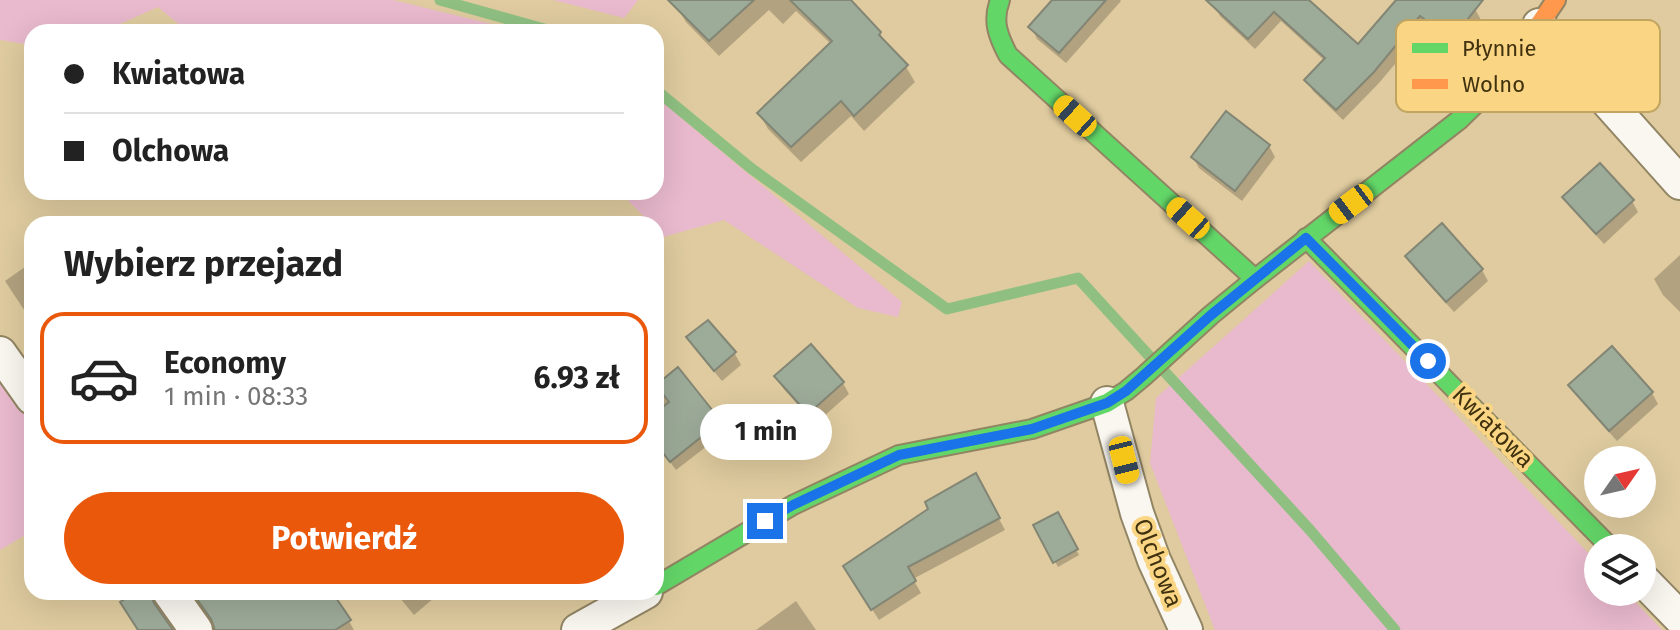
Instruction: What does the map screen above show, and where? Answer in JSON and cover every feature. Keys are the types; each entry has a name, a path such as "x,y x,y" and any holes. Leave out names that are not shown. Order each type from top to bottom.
{"street":[{"path":"990,6 996,33 1008,55 1255,279"},
{"path":"664,581 793,505 899,455 1032,429 1107,403 1144,376 1255,279 1468,112"},
{"path":"1625,112 1680,183"},
{"name":"Kwiatowa","path":"1306,238 1597,534"},
{"path":"0,353 24,387"},
{"name":"Olchowa","path":"1107,403 1137,513 1154,560 1186,630"},
{"path":"1656,593 1680,618"},
{"path":"175,600 196,630"},
{"path":"578,630 632,600"}],"shaded area":[{"path":"0,0 393,0 491,24 178,24 158,7 120,24 24,24 24,44 0,40"},
{"path":"553,0 638,0 624,18"},
{"path":"664,104 902,302 898,317 858,308 724,220 664,237 664,216 643,216 628,200 664,200"},
{"path":"1309,261 1584,548 1584,606 1639,606 1662,630 1215,630 1150,463 1156,398"},
{"path":"0,372 24,406 24,536 0,550"}],"building":[{"path":"668,0 754,0 709,41"},
{"path":"790,0 851,0 908,65 854,116 841,101 791,147 757,113 832,41"},
{"path":"1052,0 1106,0 1059,53 1028,27"},
{"path":"1206,0 1309,0 1358,44 1396,0 1483,0 1467,20 1425,20 1420,16 1417,20 1396,20 1396,45 1336,110 1304,80 1325,58 1274,12 1248,39"},
{"path":"1226,111 1270,145 1235,191 1191,157"},
{"path":"1600,163 1634,200 1596,234 1562,197"},
{"path":"1442,223 1483,269 1446,302 1405,256"},
{"path":"708,320 736,352 714,371 686,337"},
{"path":"811,344 844,382 808,414 774,376"},
{"path":"1612,346 1653,392 1609,431 1568,385"},
{"path":"678,367 721,421 670,462 664,454 664,406 669,402 664,395 664,378"},
{"path":"976,473 1000,518 908,567 916,581 871,610 843,566 928,509 925,502"},
{"path":"1058,512 1078,549 1053,563 1033,525"},
{"path":"153,600 173,630 138,630 120,602"},
{"path":"198,600 337,600 351,620 335,630 215,630"}],"waterway":[{"path":"440,0 526,24"},
{"path":"664,97 752,169 947,309 1078,278 1152,359"},
{"path":"1164,371 1310,530 1395,630"}],"traffic: fast":[{"path":"1000,0 997,28 1008,55 1255,279"},
{"path":"664,581 793,505 899,455 1032,429 1107,403 1144,376 1255,279 1467,112"},
{"path":"1306,238 1597,534"}],"traffic: slow":[{"path":"1542,20 1556,0"}],"route":[{"path":"765,521 899,455 1032,429 1107,403 1126,391 1211,315 1306,238 1428,361"}]}
